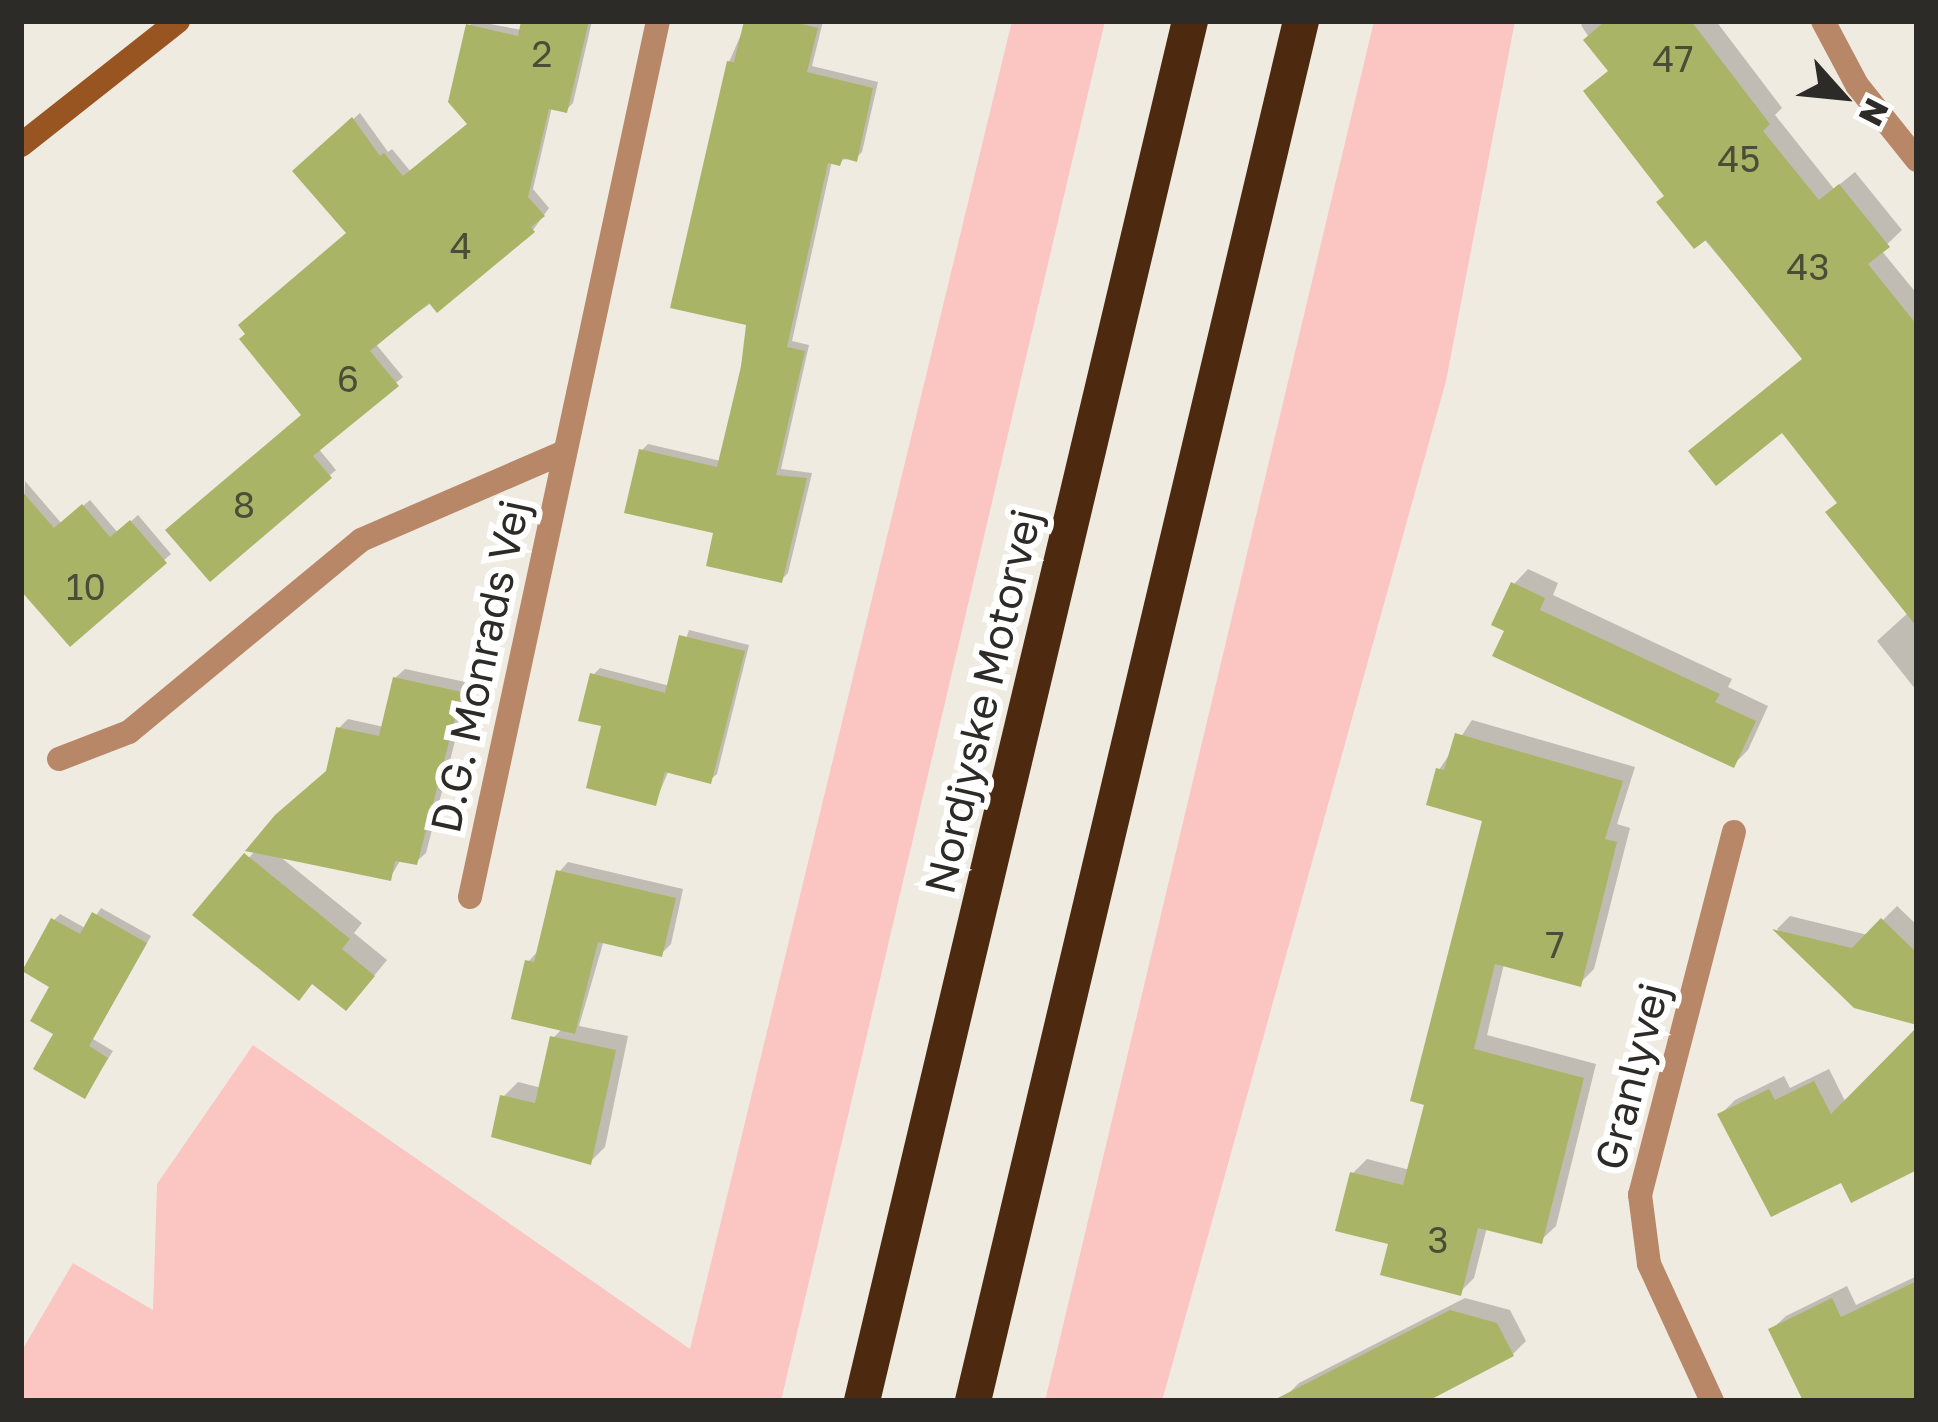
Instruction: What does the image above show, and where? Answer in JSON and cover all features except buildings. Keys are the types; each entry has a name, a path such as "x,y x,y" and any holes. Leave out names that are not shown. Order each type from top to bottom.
{"highway":[{"name":"Nordjyske Motorvej","path":"862,1401 1190,21"},
{"path":"973,1401 1301,21"}],"street":[{"path":"21,145 178,21"},
{"name":"D.G. Monrads Vej","path":"470,897 658,21"},
{"path":"1823,21 1857,85 1917,160"},
{"name":"D.G. Monrads Vej","path":"59,759 129,732 361,541 564,452"},
{"name":"Granlyvej","path":"1712,1401 1649,1264 1640,1196 1734,832"}],"shaded area":[{"path":"1012,21 1105,21 781,1401 21,1401 21,1352 73,1263 153,1310 157,1184 253,1045 690,1349"},
{"path":"1374,21 1515,21 1446,381 1162,1401 1045,1401"}]}
